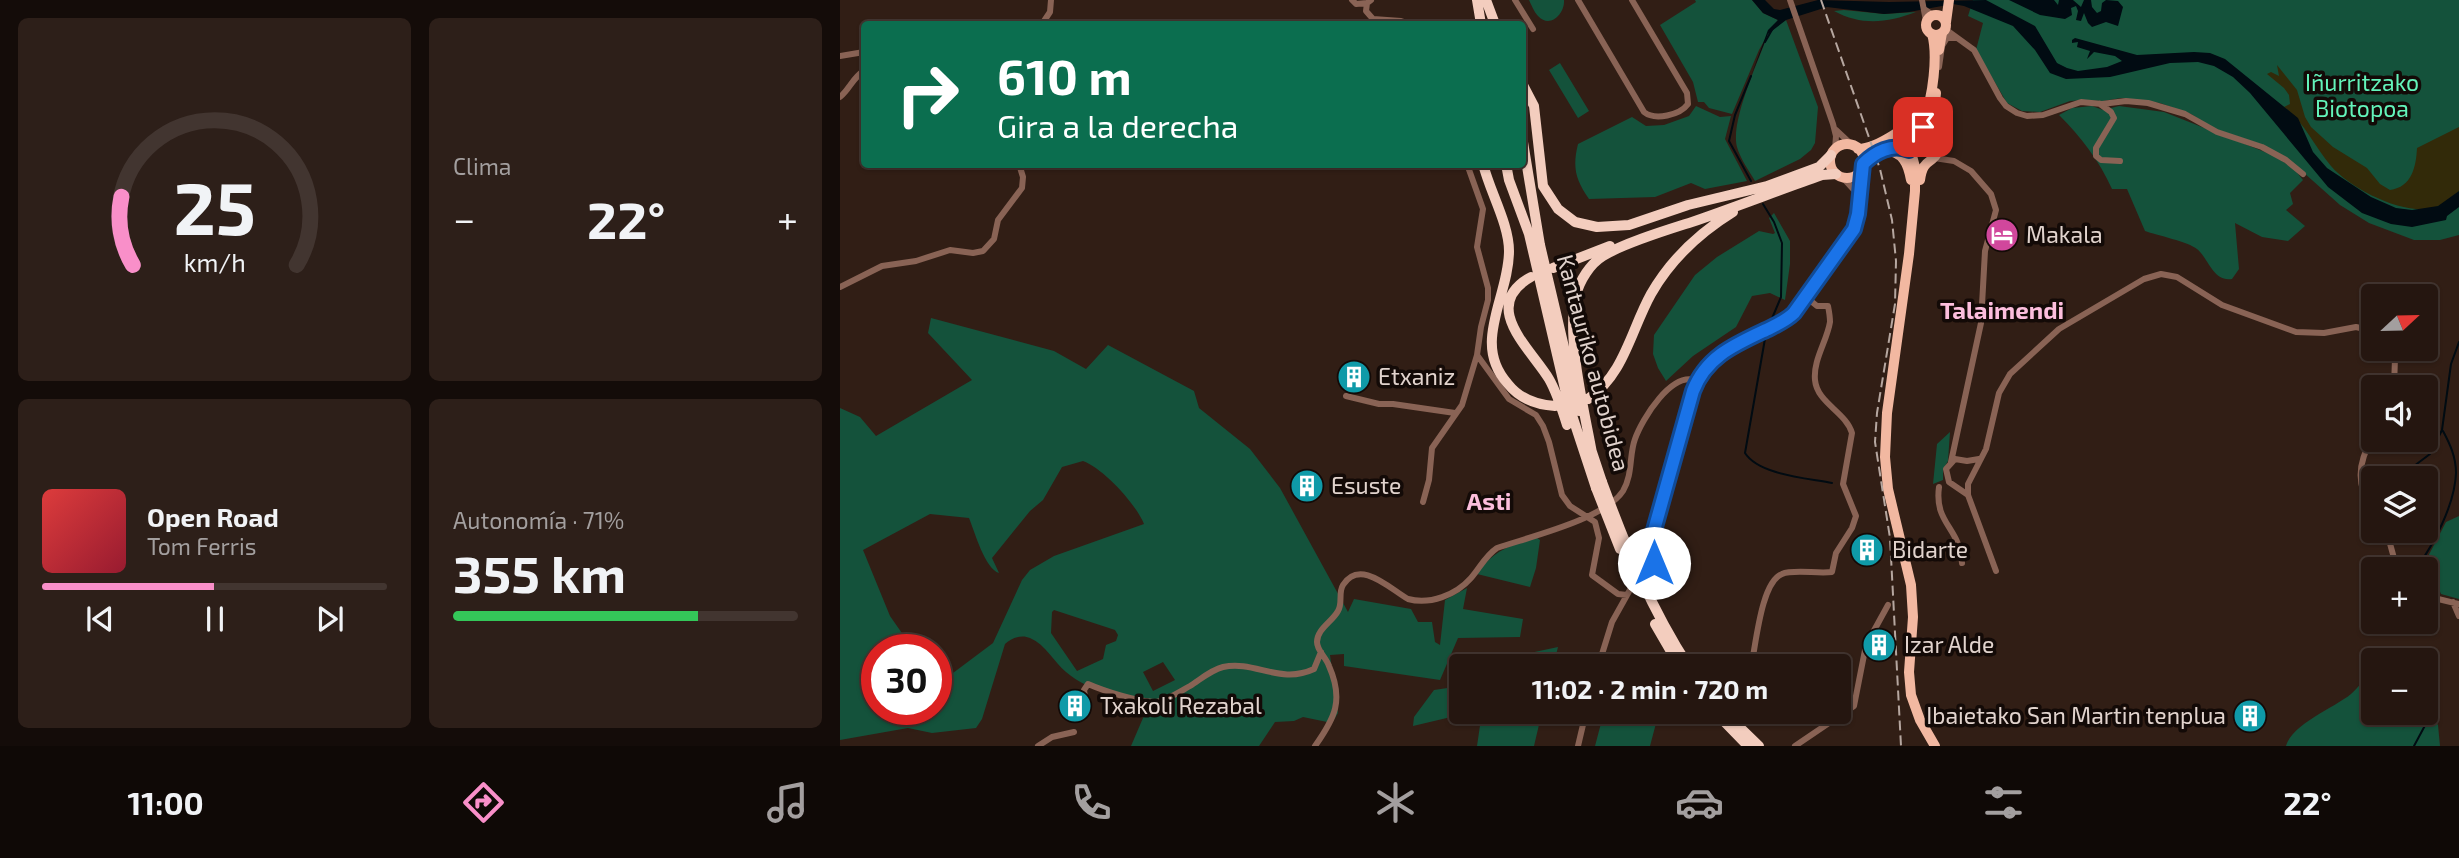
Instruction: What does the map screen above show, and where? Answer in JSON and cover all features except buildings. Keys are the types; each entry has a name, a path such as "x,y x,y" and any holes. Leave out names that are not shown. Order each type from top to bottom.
{"highway":[{"path":"1475,21 1477,0"},
{"path":"1477,0 1480,21"},
{"path":"1486,0 1494,21"},
{"path":"1941,29 1927,30 1930,15 1946,2"},
{"path":"1934,746 1911,695 1909,672 1912,591 1885,467 1888,413 1916,178 1908,141 1925,116 1946,2"},
{"path":"1909,254 1922,172 1940,146 1933,121 1942,17 1930,15"},
{"path":"1526,91 1534,106 1543,186 1558,209 1575,222 1597,228 1629,225 1688,205 1767,186"},
{"path":"1859,148 1884,140 1913,121 1929,99"},
{"path":"1553,268 1819,167 1841,145 1876,147 1915,130 1928,128 1937,133"},
{"path":"1592,453 1578,372 1574,330 1581,282 1590,267 1602,256 1822,175 1852,177 1885,150 1894,146 1920,160 1931,159"},
{"path":"1859,148 1863,159 1862,167"},
{"path":"1885,150 1900,154 1906,161 1913,207"},
{"path":"1833,152 1830,166 1839,176"},
{"name":"Kantauriko autobidea","path":"1526,160 1558,330 1592,453 1596,487"},
{"path":"1484,168 1487,183 1506,229 1509,251 1492,327 1495,363 1506,382 1517,393 1537,404 1555,407"},
{"name":"Kantauriko autobidea","path":"1507,168 1529,234 1569,406 1596,487 1678,654"},
{"path":"1588,399 1597,393 1612,375 1651,293 1675,259 1712,224 1760,198"},
{"path":"1531,277 1519,286 1512,297 1510,322 1555,391 1596,487 1603,519 1611,529 1644,603 1677,654"},
{"path":"1730,724 1748,746"},
{"path":"1733,724 1757,746"}],"street":[{"path":"1044,21 1050,12 1051,0"},
{"path":"1352,0 1356,4 1369,2 1366,11 1373,19 1401,21"},
{"path":"1515,0 1533,29"},
{"path":"1578,0 1644,112 1656,117 1681,112 1688,104 1687,93 1632,0"},
{"path":"1922,0 1930,15"},
{"path":"1791,3 1833,124 1836,140 1833,152"},
{"path":"1941,29 1958,38 1976,53 2003,102 2017,113 2037,116 2051,114 2073,104 2143,102 2185,114 2220,133 2254,143 2275,153 2303,174"},
{"path":"1939,67 1943,43 1949,38 1958,38"},
{"path":"840,56 861,52"},
{"path":"840,97 861,73"},
{"path":"2100,104 2111,112 2114,118 2096,148 2095,155 2099,160 2120,160"},
{"path":"1833,124 1840,136 1859,148"},
{"path":"1940,146 1952,160 1977,177 1993,198 1996,210 1985,251 1981,323 1954,441 1954,452 1946,469 1949,482 1968,495"},
{"path":"1931,159 1952,160"},
{"path":"1677,654 1639,580 1630,572 1629,567 1633,558 1640,555 1651,541 1697,382 1706,367 1721,353 1791,316 1806,297 1851,234 1857,219 1862,167"},
{"path":"840,287 862,274 882,267 916,261 950,250 973,254 983,251 994,239 998,220 1022,188 1020,168"},
{"path":"1423,502 1429,480 1432,448 1462,405 1489,300 1489,288 1477,247 1483,209 1468,168"},
{"path":"1839,176 1854,190 1859,202"},
{"path":"1996,571 1968,495 1968,484 1985,452 1999,393 2010,374 2059,329 2152,276 2165,275 2177,277 2222,305 2296,332 2324,334 2361,328"},
{"path":"1753,654 1764,596 1773,580 1783,573 1832,572 1836,553 1856,516 1843,484 1852,433 1850,426 1823,398 1815,381 1819,353 1830,321 1828,306 1817,306 1806,297"},
{"path":"1477,355 1509,398 1530,410 1544,426 1562,495 1570,506 1595,522 1599,538 1592,575 1618,594 1644,591"},
{"path":"1315,746 1336,713 1337,701 1331,669 1317,647 1319,633 1342,605 1343,584 1357,575 1374,576 1414,601 1444,597 1464,585 1486,557 1497,548 1588,518 1620,495 1624,489 1631,467 1634,439 1663,394 1684,380 1692,379 1697,382"},
{"path":"1346,396 1378,404 1455,413"},
{"path":"1954,452 1974,471"},
{"path":"1951,462 1979,459"},
{"path":"1956,486 1968,484"},
{"path":"1939,487 1938,509 1955,535 1962,563"},
{"path":"1644,591 1654,571 1651,541"},
{"path":"1640,555 1647,556 1654,563"},
{"path":"1602,654 1612,622 1629,592 1639,580 1650,578"},
{"path":"2438,599 2456,603 2454,608 2459,616"},
{"path":"1795,746 1854,706 1866,645 1888,605"},
{"path":"1086,704 1084,690 1087,684 1119,695 1155,702 1222,667 1238,666 1272,674 1304,674 1314,669 1321,652"},
{"path":"1578,746 1583,724"},
{"path":"1732,724 1757,746"},
{"path":"1038,746 1052,737 1074,733"}],"green space":[{"path":"1529,0 1564,0 1564,5 1556,18 1547,21 1538,16"},
{"path":"1695,0 1752,0 1763,13 1778,20 1771,30 1786,20 1818,107 1815,143 1811,150 1800,159 1755,181 1738,151 1736,136 1741,107 1768,34 1732,114 1709,108 1704,102 1698,102 1693,82 1660,25 1696,2"},
{"name":"Iñurritzako Biotopoa","path":"1973,0 2459,0 2459,235 2440,240 2414,240 2369,223 2340,205 2294,164 2216,130 2191,114 2160,103 2121,98 2084,100 2070,101 2040,112 2022,111 2007,103 1976,50 1983,23 1968,16"},
{"path":"1834,11 1884,14 1916,12 1895,19 1865,21"},
{"path":"1560,63 1589,111 1578,118 1549,70"},
{"path":"1696,106 1720,117 1731,116 1725,139 1747,181 1705,189 1691,183 1655,197 1589,199 1576,173 1578,144 1632,117 1646,126 1664,125 1689,116"},
{"path":"2092,106 2103,110 2119,106 2164,112 2275,156 2295,170 2303,180 2290,193 2293,204 2286,210 2305,226 2288,241 2262,237 2235,223 2239,269 2232,279 2220,277 2193,246 2145,231 2127,189 2112,189 2089,149 2059,115 2072,108"},
{"path":"1774,213 1790,241 1785,300 1770,293 1752,296 1736,327 1693,356 1666,381 1653,354 1654,335 1695,275 1717,257 1759,231 1775,233 1769,218"},
{"path":"931,318 1054,351 1086,369 1108,345 1194,391 1199,408 1250,449 1280,488 1348,612 1354,599 1411,609 1418,622 1432,622 1435,642 1440,645 1445,600 1467,588 1463,609 1523,619 1520,637 1458,638 1440,680 1344,666 1344,654 1330,655 1338,713 1332,723 1303,717 1294,721 1275,722 1259,746 1131,746 1143,718 1154,705 1108,694 1086,685 1066,672 1036,641 1027,637 1013,638 1005,644 982,719 976,728 932,733 908,728 840,740 840,408 860,417 876,436 972,380 928,333","holes":["1083,461 1118,488 1144,524 1054,556 1030,570 1022,580 993,643 952,674 952,725 861,725 861,634 903,634 890,616 863,550 930,514 969,518 985,558 999,573 992,558 1030,511 1043,500 1062,467","1054,610 1115,630 1118,635 1116,641 1106,645 1103,659 1077,671 1051,633","1163,662 1175,680 1153,691 1143,672"]},
{"path":"1950,432 1948,461 1943,470 1943,480 1933,484 1937,444"},
{"path":"2459,516 2459,599 2441,594 2438,587 2438,557 2428,557 2435,543 2438,543 2446,522"},
{"path":"1536,537 1540,540 1530,587 1477,574 1496,554"},
{"path":"1558,647 1556,654 1526,654"},
{"path":"2360,685 2361,725 2438,725 2440,746 2286,746 2296,731"},
{"path":"1449,688 1449,717 1413,726 1414,717 1434,690"},
{"path":"1480,724 1539,724 1534,746 1477,746"},
{"path":"1601,724 1656,724 1650,746 1595,746"}],"sand":[{"path":"2277,65 2297,90 2311,127 2333,147 2367,168 2380,184 2390,190 2408,180 2414,169 2417,148 2459,127 2459,191 2436,207 2415,209 2388,203 2350,182 2331,166 2304,127 2284,107 2290,104 2289,95 2267,74 2271,72 2279,76"}],"shaded area":[{"path":"1752,0 1765,0 1774,9 1780,10 1818,0 1986,0 2035,26 2057,63 2078,71 2107,67 2122,61 2115,56 2094,52 2087,59 2090,51 2077,47 2078,42 2072,43 2075,38 2137,55 2210,53 2225,59 2298,118 2313,152 2327,168 2371,197 2396,208 2412,210 2438,206 2459,191 2459,207 2447,216 2446,220 2412,227 2391,224 2362,213 2328,187 2250,93 2233,77 2214,66 2198,62 2170,63 2110,77 2066,79 2050,73 2035,50 2013,26 1964,6 1953,4 1884,14 1827,7 1786,20 1768,34 1751,76 1768,30 1778,20 1763,13"},
{"path":"2009,0 2054,0 2058,5 2059,0 2073,0 2081,7 2084,0 2091,0 2097,13 2101,11 2102,3 2106,0 2118,1 2123,7 2118,26 2106,22 2092,27 2084,13 2081,21 2076,20 2076,6 2071,8 2072,15 2065,19 2040,15"}],"waterway":[{"path":"1765,42 1773,28"},
{"path":"1751,76 1735,115 1729,141 1751,181"},
{"path":"1763,204 1782,243 1781,297 1768,328"},
{"path":"1766,333 1745,453 1772,471 1832,483"},
{"path":"2414,466 2430,454 2442,430 2451,364 2459,342"},
{"path":"2424,557 2442,523 2455,485 2455,462 2443,431"},
{"path":"2414,746 2425,725"}],"railway":[{"path":"1821,0 1880,169 1892,220 1896,261 1895,304 1877,413 1875,442 1890,538 1901,746"}],"place":[{"name":"Makala","path":"2002,235"},
{"name":"Etxaniz","path":"1354,377"},
{"name":"Esuste","path":"1307,486"},
{"name":"Bidarte","path":"1867,550"},
{"name":"Izar Alde","path":"1879,645"},
{"name":"Txakoli Rezabal","path":"1075,706"},
{"name":"Ibaietako San Martin tenplua","path":"2250,716"}],"district":[{"name":"Talaimendi","path":"2002,311"},
{"name":"Asti","path":"1489,502"}],"route":[{"path":"1654,563 1651,541 1693,391 1702,373 1710,362 1726,349 1782,323 1794,313 1854,229 1863,164 1891,147 1898,146 1909,150 1909,136 1917,128 1923,127"}]}
